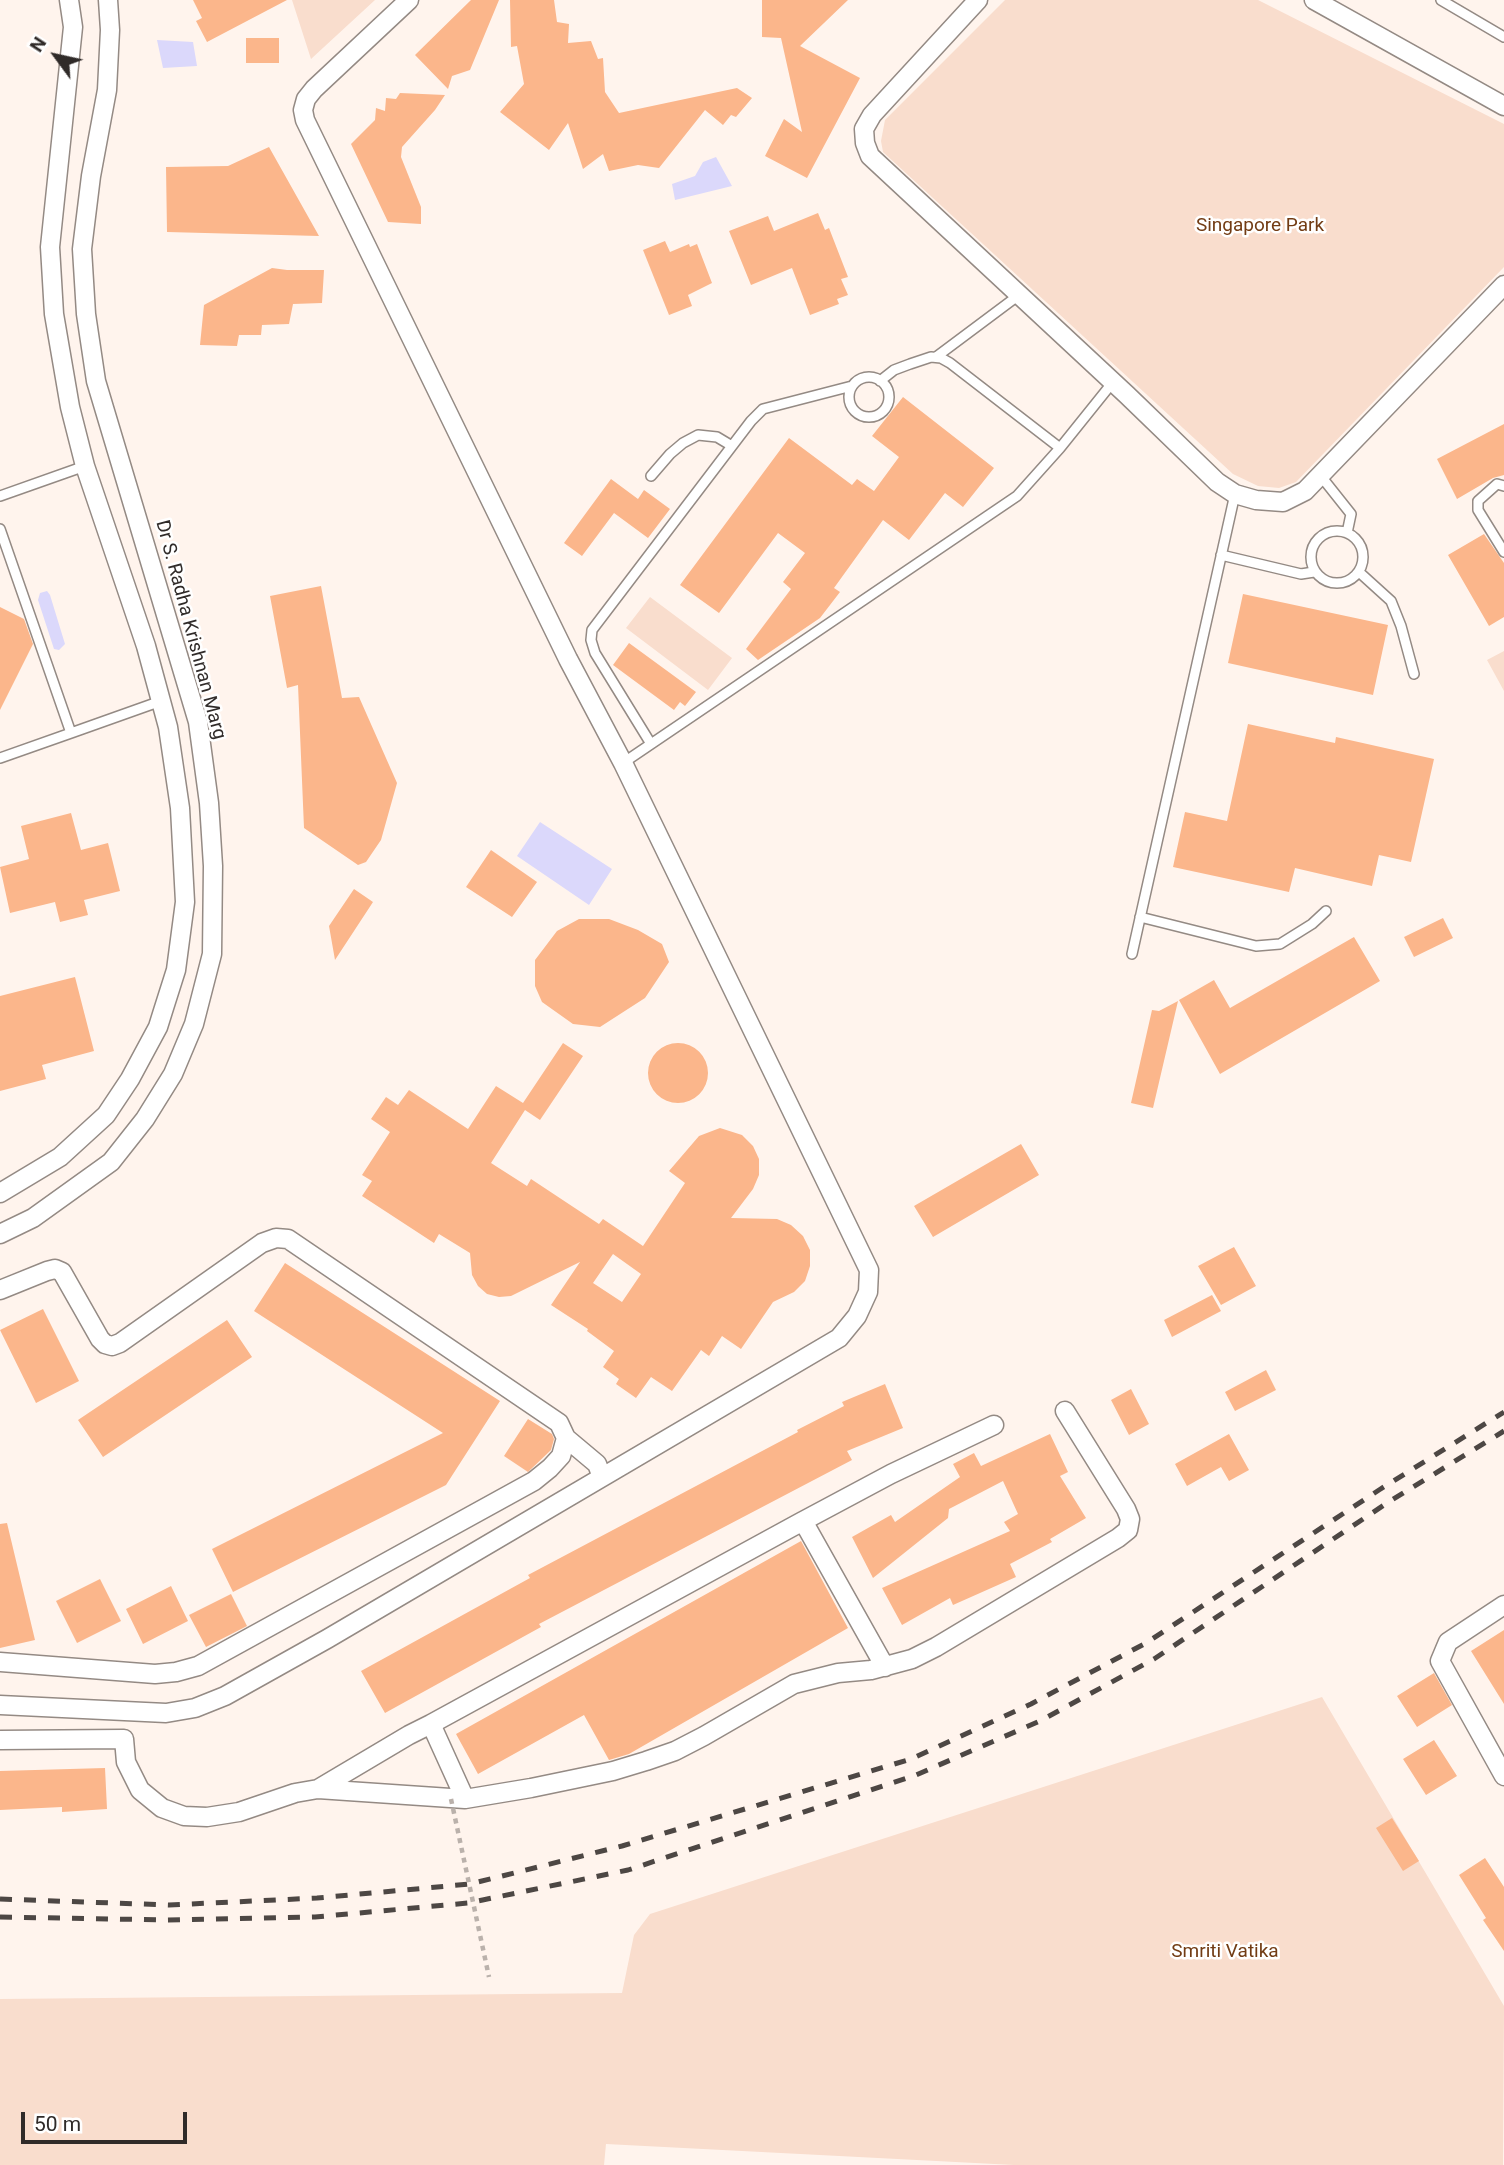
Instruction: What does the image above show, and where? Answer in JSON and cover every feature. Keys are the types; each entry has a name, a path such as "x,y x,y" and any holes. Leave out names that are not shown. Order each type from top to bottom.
{"street":[{"path":"0,1193 60,1157 106,1115 130,1079 158,1027 176,970 185,902 180,808 168,727 146,646 85,466 70,407 54,314 50,247 73,27 69,0"},
{"name":"Dr S. Radha Krishnan Marg","path":"0,1234 33,1218 111,1162 145,1119 173,1074 194,1024 212,954 214,866 198,722 96,381 86,314 82,249 91,176 107,90 110,30 108,0"},
{"path":"0,1705 166,1713 195,1708 225,1696 327,1639 839,1338 858,1316 869,1292 869,1270 624,763 568,659 305,120 303,110 306,99 314,89 409,0"},
{"path":"978,0 872,115 864,129 864,143 870,156 1217,482 1235,494 1256,500 1283,502 1304,491 1504,285"},
{"path":"1314,0 1504,106"},
{"path":"168,727 198,722"},
{"path":"163,1011 194,1024"},
{"path":"0,1290 47,1271 55,1269 62,1272 100,1339 112,1346 262,1243 276,1238 288,1239 559,1423 566,1438 597,1464 602,1477"},
{"path":"128,1711 124,1739 125,1762 140,1790 162,1808 184,1816 207,1817 239,1812 295,1793 318,1789 458,1799 531,1788 646,1761 675,1751 704,1736 794,1684 838,1673 885,1667 912,1659 1128,1530 1130,1519 1126,1509 1065,1411"},
{"path":"318,1789 409,1735 803,1521 891,1474 995,1425"},
{"path":"0,1662 155,1674 198,1666 534,1480 561,1456 566,1438"},
{"path":"803,1521 885,1667"},
{"path":"1504,1605 1448,1642 1440,1661 1504,1776"},
{"path":"432,1724 458,1799"},
{"path":"0,1740 124,1739"}],"lane":[{"path":"1441,0 1504,37"},
{"path":"936,357 1020,295"},
{"path":"880,381 894,370 936,357 950,363 1060,448"},
{"path":"868,377 880,381 888,391 887,404 879,414 860,414 851,405 852,387 856,382 868,377"},
{"path":"624,763 1017,496 1113,382"},
{"path":"651,744 595,653 591,640 592,630 751,421 764,410 852,387"},
{"path":"651,476 670,454 698,435 717,437 732,446"},
{"path":"0,496 85,466"},
{"path":"1320,475 1351,514 1347,533"},
{"path":"1504,486 1497,484 1478,501 1478,510 1504,552"},
{"path":"1132,954 1235,494"},
{"path":"0,529 71,733"},
{"path":"1331,532 1347,533 1360,545 1363,563 1353,579 1336,584 1327,582 1314,572 1310,556 1317,540 1331,532"},
{"path":"1221,555 1301,574 1314,572"},
{"path":"1359,572 1391,601 1414,674"},
{"path":"0,758 161,701"},
{"path":"1140,917 1256,946 1280,944 1312,924 1326,911"}],"path":[{"path":"458,1799 489,1977"}],"green space":[{"path":"292,0 375,0 311,59"},
{"name":"Singapore Park","path":"1005,0 1258,0 1504,124 1504,267 1296,482 1279,488 1258,486 1233,474 883,152 881,141 885,120"},
{"path":"650,597 732,658 708,690 626,628"},
{"path":"1504,651 1504,691 1487,660"},
{"name":"Smriti Vatika","path":"1322,1697 1504,2006 1503,2165 1014,2165 606,2144 604,2165 0,2165 0,1999 622,1993 634,1935 650,1914"}],"water":[{"path":"157,40 193,42 197,66 163,68"},
{"path":"716,157 732,186 675,200 672,184 695,176 703,162"},
{"path":"47,591 65,644 59,650 54,649 38,600 40,593"},
{"path":"540,822 612,869 589,905 517,856"}],"building":[{"path":"193,0 287,0 207,42 196,21 202,18"},
{"path":"471,0 499,0 470,70 452,76 448,89 415,55"},
{"path":"510,0 554,0 557,22 569,24 568,43 591,41 598,59 603,58 605,92 619,113 737,88 752,98 736,117 731,115 723,125 705,110 659,168 638,165 609,171 603,154 583,169 568,123 549,150 500,112 524,84 517,46 511,47"},
{"path":"762,0 848,0 800,46 860,78 807,178 765,156 784,119 802,132 781,38 762,37"},
{"path":"246,38 279,38 279,63 246,63"},
{"path":"400,93 445,95 402,147 401,157 421,207 421,224 388,222 351,144 375,120 376,108 385,111 386,98 396,99"},
{"path":"269,147 319,236 167,232 166,167 228,166"},
{"path":"818,213 825,230 829,228 848,277 841,279 848,295 837,299 839,304 810,315 792,268 751,285 729,231 768,216 774,231"},
{"path":"665,241 670,252 689,244 690,247 697,244 712,283 688,295 692,306 669,315 643,250"},
{"path":"272,268 324,270 322,303 293,304 289,324 262,325 261,335 239,335 237,346 200,345 204,305"},
{"path":"903,397 994,468 963,507 945,493 909,540 883,520 834,588 840,592 820,618 758,660 746,649 791,589 783,582 805,553 778,533 719,613 680,585 789,438 852,485 857,479 874,491 899,457 872,436"},
{"path":"1504,424 1504,475 1493,478 1457,499 1437,459"},
{"path":"611,479 638,499 644,490 670,509 648,538 614,513 582,556 564,543"},
{"path":"1484,534 1504,563 1504,617 1489,626 1448,555"},
{"path":"321,586 342,698 359,697 397,783 381,840 366,862 358,865 304,828 298,685 287,688 270,596"},
{"path":"1243,594 1388,625 1373,695 1228,663"},
{"path":"0,607 24,619 33,644 0,710"},
{"path":"629,643 696,692 685,706 680,702 674,710 613,665"},
{"path":"1248,724 1335,743 1336,737 1434,759 1411,862 1379,855 1372,886 1295,868 1289,892 1173,867 1185,812 1227,821"},
{"path":"71,813 81,850 108,843 120,891 84,900 88,915 60,922 55,902 10,913 0,867 29,859 21,826"},
{"path":"491,850 537,882 512,917 466,887"},
{"path":"354,889 373,902 335,960 329,926"},
{"path":"1443,918 1453,938 1414,957 1404,937"},
{"path":"579,919 609,919 638,930 662,944 669,962 645,998 600,1027 573,1024 542,1002 535,986 535,960 557,931"},
{"path":"1354,937 1380,981 1220,1074 1179,1000 1214,980 1230,1008"},
{"path":"75,977 94,1051 42,1065 46,1079 0,1091 0,996"},
{"path":"1178,1001 1153,1108 1131,1103 1152,1010 1159,1011"},
{"path":"563,1043 583,1056 540,1120 525,1110 491,1163 527,1186 531,1179 599,1224 603,1219 643,1246 685,1183 669,1171 699,1136 720,1128 742,1135 753,1146 759,1159 759,1175 753,1189 731,1218 777,1219 791,1225 803,1236 810,1250 810,1266 805,1281 794,1292 773,1302 741,1349 722,1336 709,1356 701,1350 672,1391 651,1377 636,1398 616,1384 619,1379 603,1367 614,1351 587,1331 588,1329 551,1305 580,1262 511,1296 487,1294 478,1286 472,1275 470,1253 439,1234 434,1243 362,1196 372,1181 362,1175 390,1132 371,1119 386,1097 398,1105 409,1090 468,1129 496,1086 523,1103","holes":["613,1254 641,1274 622,1302 593,1283"]},
{"path":"672,1043 684,1043 703,1056 708,1073 706,1085 695,1098 684,1103 672,1103 653,1090 648,1079 648,1067 661,1048"},
{"path":"1021,1144 1039,1175 933,1237 914,1206"},
{"path":"1234,1247 1256,1286 1221,1305 1198,1266"},
{"path":"285,1263 500,1401 446,1485 233,1592 212,1549 443,1433 254,1311"},
{"path":"1212,1295 1221,1311 1172,1337 1164,1320"},
{"path":"43,1309 79,1381 36,1403 0,1330"},
{"path":"227,1320 252,1357 103,1457 78,1420"},
{"path":"1266,1370 1276,1390 1235,1411 1225,1392"},
{"path":"885,1384 903,1428 847,1451 852,1460 539,1624 541,1627 385,1713 361,1671 530,1578 528,1575 798,1432 797,1430 844,1406 842,1402"},
{"path":"1131,1389 1149,1424 1129,1435 1111,1400"},
{"path":"528,1419 552,1434 554,1439 551,1450 528,1472 504,1456"},
{"path":"1050,1434 1068,1472 1060,1476 1086,1518 1050,1539 1052,1542 1010,1564 1016,1577 953,1605 950,1598 902,1625 882,1588 1010,1531 1004,1522 1018,1514 1003,1481 949,1509 948,1518 873,1578 852,1537 891,1515 895,1522 960,1477 953,1464 974,1453 981,1466"},
{"path":"1229,1434 1249,1470 1229,1481 1221,1467 1187,1486 1175,1464"},
{"path":"7,1523 35,1640 0,1648 0,1524"},
{"path":"801,1541 848,1628 629,1754 609,1760 584,1715 478,1774 456,1734"},
{"path":"100,1579 121,1621 77,1643 56,1601"},
{"path":"171,1586 188,1621 143,1644 126,1609"},
{"path":"231,1594 247,1626 206,1647 189,1615"},
{"path":"1504,1630 1504,1704 1471,1651"},
{"path":"1434,1673 1452,1705 1417,1727 1397,1696"},
{"path":"1434,1740 1457,1776 1426,1795 1403,1759"},
{"path":"105,1768 107,1809 62,1812 62,1807 0,1810 0,1771"},
{"path":"1392,1818 1419,1861 1403,1871 1376,1828"},
{"path":"1485,1858 1504,1887 1504,1951 1483,1920 1486,1918 1459,1875"}],"railway":[{"path":"0,1899 169,1905 317,1898 470,1884 622,1846 911,1759 1031,1704 1146,1643 1379,1490 1504,1412"},
{"path":"0,1917 167,1920 315,1917 468,1903 628,1870 916,1775 1040,1721 1154,1659 1387,1503 1504,1431"}]}
